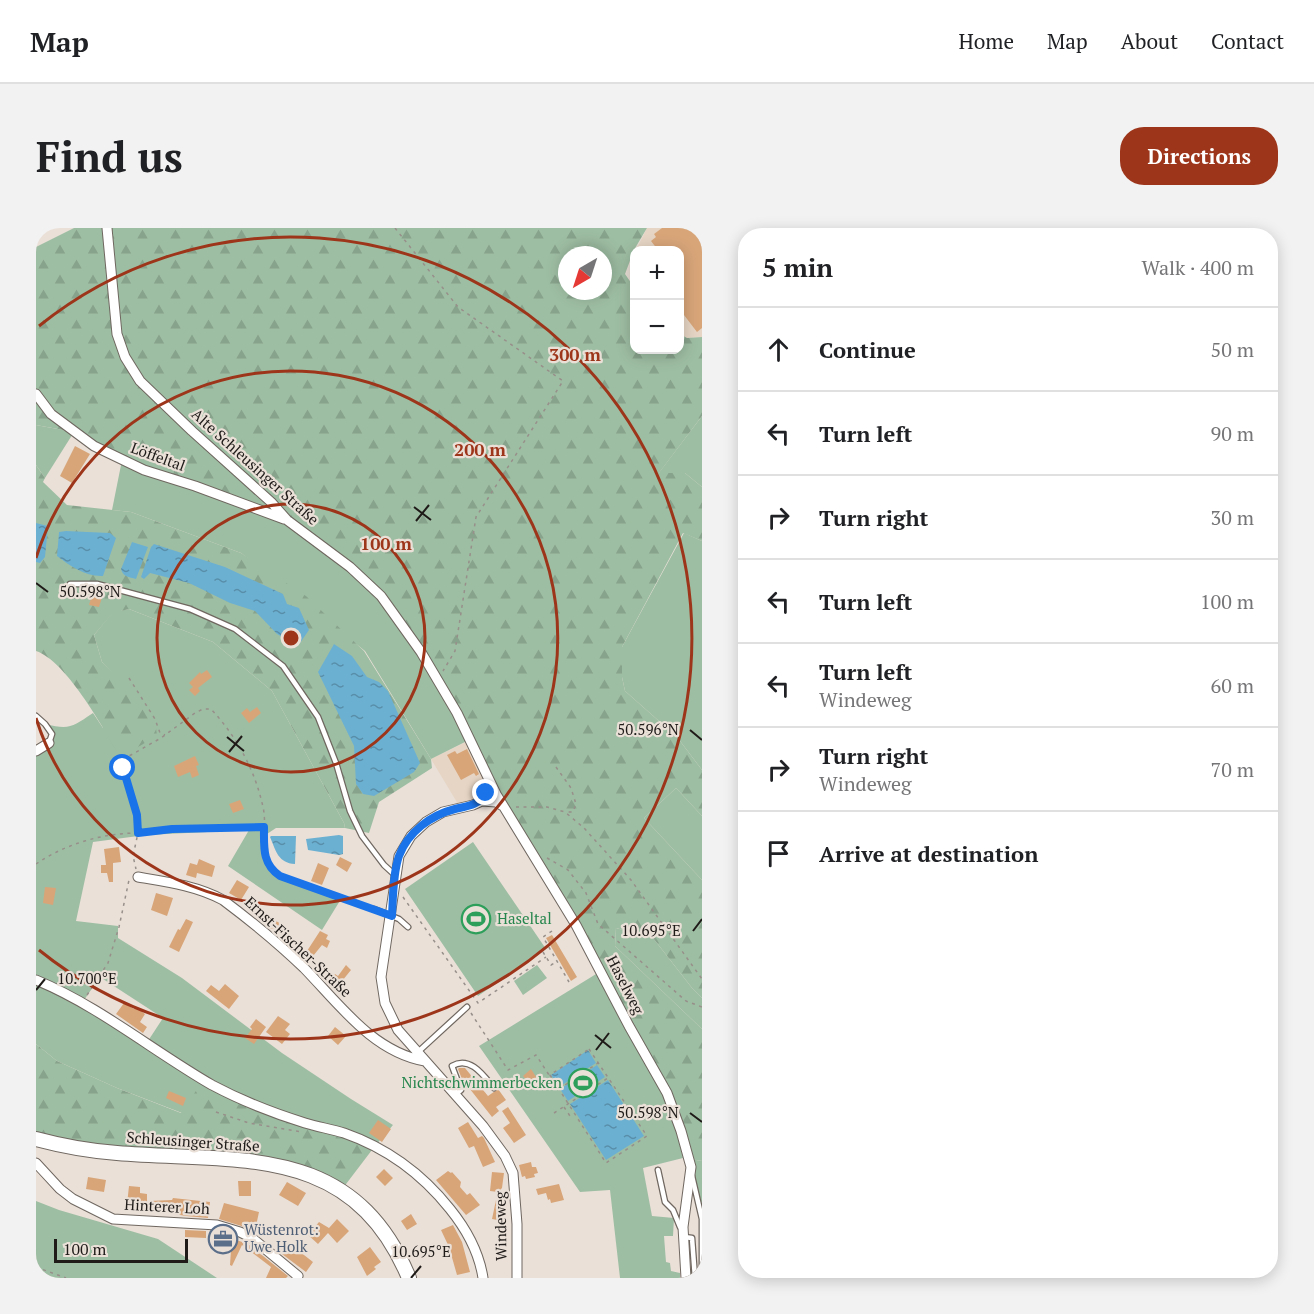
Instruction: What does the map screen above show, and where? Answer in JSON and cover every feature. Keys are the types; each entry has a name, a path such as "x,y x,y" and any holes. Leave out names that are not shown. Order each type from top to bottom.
{"main road":[{"name":"Schleusinger Straße","path":"36,1139 114,1153 245,1159 298,1170 320,1179 360,1207 396,1250 409,1278"}],"street":[{"name":"Alte Schleusinger Straße","path":"107,228 117,334 125,357 140,381 271,502 287,520 350,567 381,596 421,651 438,679 496,794"},
{"name":"Löffeltal","path":"36,394 51,414 94,446 144,470 287,520"},
{"path":"36,751 49,743"},
{"path":"489,780 488,790 482,801 496,802 505,807"},
{"name":"Haselweg","path":"496,794 576,925 628,1026 667,1093 691,1167 683,1237 686,1278"},
{"name":"Windeweg","path":"482,801 443,812 426,822 411,836 399,856 392,916 381,977 390,1016 398,1030 483,1126 505,1156 513,1173 517,1224 517,1278"},
{"name":"Ernst-Fischer-Straße","path":"138,877 179,884 210,893 224,900 302,967 368,1034 410,1058 425,1061"},
{"name":"Windeweg","path":"36,980 64,992 222,1090 262,1109 344,1133 375,1146 395,1158 421,1176 460,1221 481,1262 483,1278"},
{"name":"Hinterer Loh","path":"36,1163 60,1190 113,1219 217,1225 240,1232 252,1238 298,1276 297,1278"}],"lane":[{"path":"70,584 97,584 190,609 236,630 283,666 318,717 336,764 350,811 362,836 384,866 396,876"},
{"path":"36,716 52,734 49,743"},
{"path":"374,909 399,919 408,927"},
{"path":"418,1052 467,1007"},
{"path":"455,1095 461,1090 452,1066 458,1063 467,1063 478,1068 494,1088"},
{"name":"Haselweg","path":"691,1167 702,1220 702,1277"},
{"path":"658,1170 665,1202 673,1210 683,1237 692,1238 695,1278"}],"path":[{"path":"395,228 458,308 563,381 476,517 455,651 438,679"},
{"path":"129,678 155,719 160,733 165,735"},
{"path":"81,1003 108,963 119,927 129,878 138,877 133,856 138,833 137,815 122,760 203,709 211,709 247,759 263,807 265,856 273,871 280,876 374,909"},
{"path":"505,807 547,807 573,812 576,804 571,788 556,767"},
{"path":"565,812 584,828 630,880 702,979"},
{"path":"36,864 69,845 118,834 172,829 264,827"},
{"path":"532,854 544,856 567,870 586,893 598,924 686,1001 702,1007"},
{"path":"402,896 478,1003 546,957"},
{"path":"552,931 543,937 569,982"},
{"path":"543,952 551,964 557,962"},
{"path":"467,1007 508,1070 536,1055 606,1163 647,1136 589,1049 549,1075"},
{"path":"558,1089 598,1063"},
{"path":"554,1113 608,1078"},
{"path":"564,1107 572,1119"},
{"path":"216,1112 249,1123 308,1133"},
{"path":"36,1267 66,1278"}],"shaded area":[{"path":"647,228 702,228 702,337 684,336 684,246 638,246"},
{"path":"468,741 486,776 481,796 476,800 458,804 431,759"}],"green space":[{"path":"74,228 647,228 636,246 630,246 630,261 625,274 630,281 630,354 684,354 684,336 702,337 702,416 659,473 685,473 702,487 702,541 683,533 622,647 622,677 625,691 677,737 702,770 702,816 676,788 644,818 702,880 702,998 653,938 616,928 615,946 702,1029 702,1161 690,1159 680,1121 454,715 418,654 378,599 348,571 284,524 248,506 144,470 74,432 36,425 36,247"},
{"path":"702,416 702,487 685,473 658,474"},
{"path":"36,425 74,432 45,478 36,465"},
{"path":"122,460 248,506 284,524 348,571 378,599 418,654 467,741 431,759 365,651 241,553 131,512 112,510"},
{"path":"36,465 45,478 43,482 67,505 131,512 241,553 306,596 364,651 431,759 432,768 379,802 369,833 345,828 272,691 213,642 129,609 113,613 94,635 102,662 145,702 155,719 157,736 138,747 118,753 93,711 71,681 59,667 36,651"},
{"path":"684,533 702,541 702,770 677,737 625,691 622,677 622,647"},
{"path":"129,609 213,642 272,691 345,828 276,828 264,836 266,859 281,876 341,899 322,930 228,866 249,830 146,835 93,842 76,921 118,926 118,938 182,978 282,1053 393,1125 375,1146 182,1113 117,1088 57,1061 36,1044 36,751 49,743 52,734 45,724 66,727 93,713 103,728 116,676 102,662 94,635 113,612","holes":["100,977 163,1018 146,1044 82,1003"]},
{"path":"676,788 702,816 702,880 644,818"},
{"name":"Haseltal","path":"473,842 546,949 478,996 405,889"},
{"path":"616,928 653,938 702,998 702,1029 615,946"},
{"path":"537,965 547,978 523,995 514,981"},
{"path":"601,971 667,1093 683,1158 643,1168 652,1216 674,1218 673,1236 664,1236 666,1262 670,1263 671,1271 680,1273 680,1278 620,1278 610,1190 580,1192 479,1046"},
{"path":"36,1044 57,1061 181,1113 204,1079 213,1085 375,1146 340,1192 298,1170 36,1139"},
{"path":"690,1159 702,1161 702,1205"},
{"path":"36,1201 158,1239 217,1278 36,1278"}],"water":[{"path":"36,523 48,526 45,557 40,563 36,562"},
{"path":"59,532 110,533 116,538 103,576 84,573 57,556"},
{"path":"132,542 148,547 136,579 125,575 121,569"},
{"path":"154,544 225,567 283,594 287,604 299,608 309,630 300,643 289,641 277,634 255,611 230,603 189,583 150,573 144,579 141,577"},
{"path":"334,644 352,656 367,677 379,682 388,691 420,763 414,772 374,796 363,794 356,784 354,746 318,672"},
{"path":"271,836 296,836 295,864 281,859"},
{"path":"343,836 343,854 308,850 306,839"},
{"path":"588,1050 596,1063 559,1087 551,1075"},
{"name":"Nichtschwimmerbecken","path":"597,1065 605,1077 568,1101 560,1089"},
{"path":"608,1080 644,1136 606,1160 570,1104"}],"building":[{"path":"662,228 702,228 702,328 697,332 684,315 684,246 655,246 651,241 656,237 654,234"},
{"path":"75,446 90,454 72,483 60,476"},
{"path":"94,588 104,591 99,607 89,605"},
{"path":"207,670 212,677 198,688 200,691 195,696 189,690 193,687 189,683 200,672 201,674"},
{"path":"257,707 261,713 249,723 241,713 247,708 250,712"},
{"path":"467,749 479,774 476,776 474,773 461,780 447,755 455,751 457,754"},
{"path":"195,756 199,765 196,766 199,775 192,778 190,772 178,777 174,766"},
{"path":"240,800 244,809 233,813 229,804"},
{"path":"119,847 121,862 113,863 113,882 109,882 107,873 101,873 101,865 106,865 104,849"},
{"path":"340,857 352,863 347,872 336,865"},
{"path":"199,859 215,866 212,877 197,873 196,878 186,875 190,863 197,865"},
{"path":"318,863 329,868 322,885 311,881"},
{"path":"237,880 249,887 241,900 229,893"},
{"path":"45,887 56,888 53,905 43,903"},
{"path":"156,893 173,898 167,916 151,910"},
{"path":"265,914 281,924 277,931 261,920"},
{"path":"186,919 193,922 179,952 169,947"},
{"path":"320,931 328,935 326,939 330,941 327,948 322,945 313,956 307,951"},
{"path":"552,935 577,977 571,981 546,938"},
{"path":"346,965 351,970 333,989 328,984"},
{"path":"225,984 239,996 229,1009 206,991 211,985 219,991"},
{"path":"124,1003 145,1014 140,1022 147,1027 143,1033 116,1014"},
{"path":"278,1016 290,1024 285,1030 290,1034 282,1044 266,1032"},
{"path":"256,1019 266,1027 254,1044 245,1038"},
{"path":"335,1027 346,1036 338,1045 328,1036"},
{"path":"459,1068 465,1068 488,1096 498,1089 506,1100 496,1107 499,1111 492,1117 462,1079"},
{"path":"531,1069 538,1080 532,1086 523,1076"},
{"path":"169,1091 186,1098 183,1106 166,1098"},
{"path":"508,1107 526,1135 514,1143 503,1128 510,1123 502,1111"},
{"path":"378,1120 391,1129 382,1142 369,1133"},
{"path":"468,1122 478,1138 482,1136 484,1138 495,1162 483,1167 474,1146 469,1148 458,1128"},
{"path":"531,1162 532,1167 536,1167 538,1173 534,1174 535,1177 526,1179 525,1176 522,1177 519,1165"},
{"path":"384,1169 393,1178 385,1186 376,1177"},
{"path":"448,1171 452,1172 461,1182 460,1187 467,1195 470,1193 480,1205 466,1215 436,1180"},
{"path":"492,1172 504,1173 502,1188 498,1192 490,1191"},
{"path":"88,1177 106,1180 104,1192 86,1189"},
{"path":"238,1181 251,1181 251,1196 239,1196"},
{"path":"287,1182 306,1193 298,1206 279,1195"},
{"path":"559,1184 564,1200 551,1203 546,1193 538,1195 536,1189"},
{"path":"129,1186 140,1187 140,1193 147,1194 147,1206 127,1204"},
{"path":"173,1198 210,1202 208,1218 174,1214 175,1211 155,1210 149,1201 172,1200"},
{"path":"496,1200 507,1202 503,1221 492,1219"},
{"path":"224,1203 259,1212 256,1226 252,1225 251,1229 219,1219"},
{"path":"411,1214 417,1224 407,1230 401,1221"},
{"path":"337,1219 349,1231 337,1243 328,1233 318,1244 308,1235 319,1222 329,1228"},
{"path":"453,1225 462,1242 470,1272 457,1275 449,1247 441,1230"},
{"path":"185,1230 206,1231 206,1238 185,1237"},
{"path":"216,1233 248,1244 288,1276 286,1278 266,1278 271,1267 242,1245 232,1266 230,1265 231,1250 213,1245"},
{"path":"286,1241 313,1262 306,1272 278,1251"},
{"path":"370,1247 381,1262 367,1276 357,1257"}],"place":[{"name":"Haseltal","path":"476,919"},
{"name":"Nichtschwimmerbecken","path":"583,1083"},
{"name":"Wüstenrot: Uwe Holk","path":"223,1239"}],"route":[{"path":"123,768 137,815 138,833 172,829 264,827 265,856 273,871 280,876 392,916 399,856 411,836 433,817 482,801 486,793"}]}
